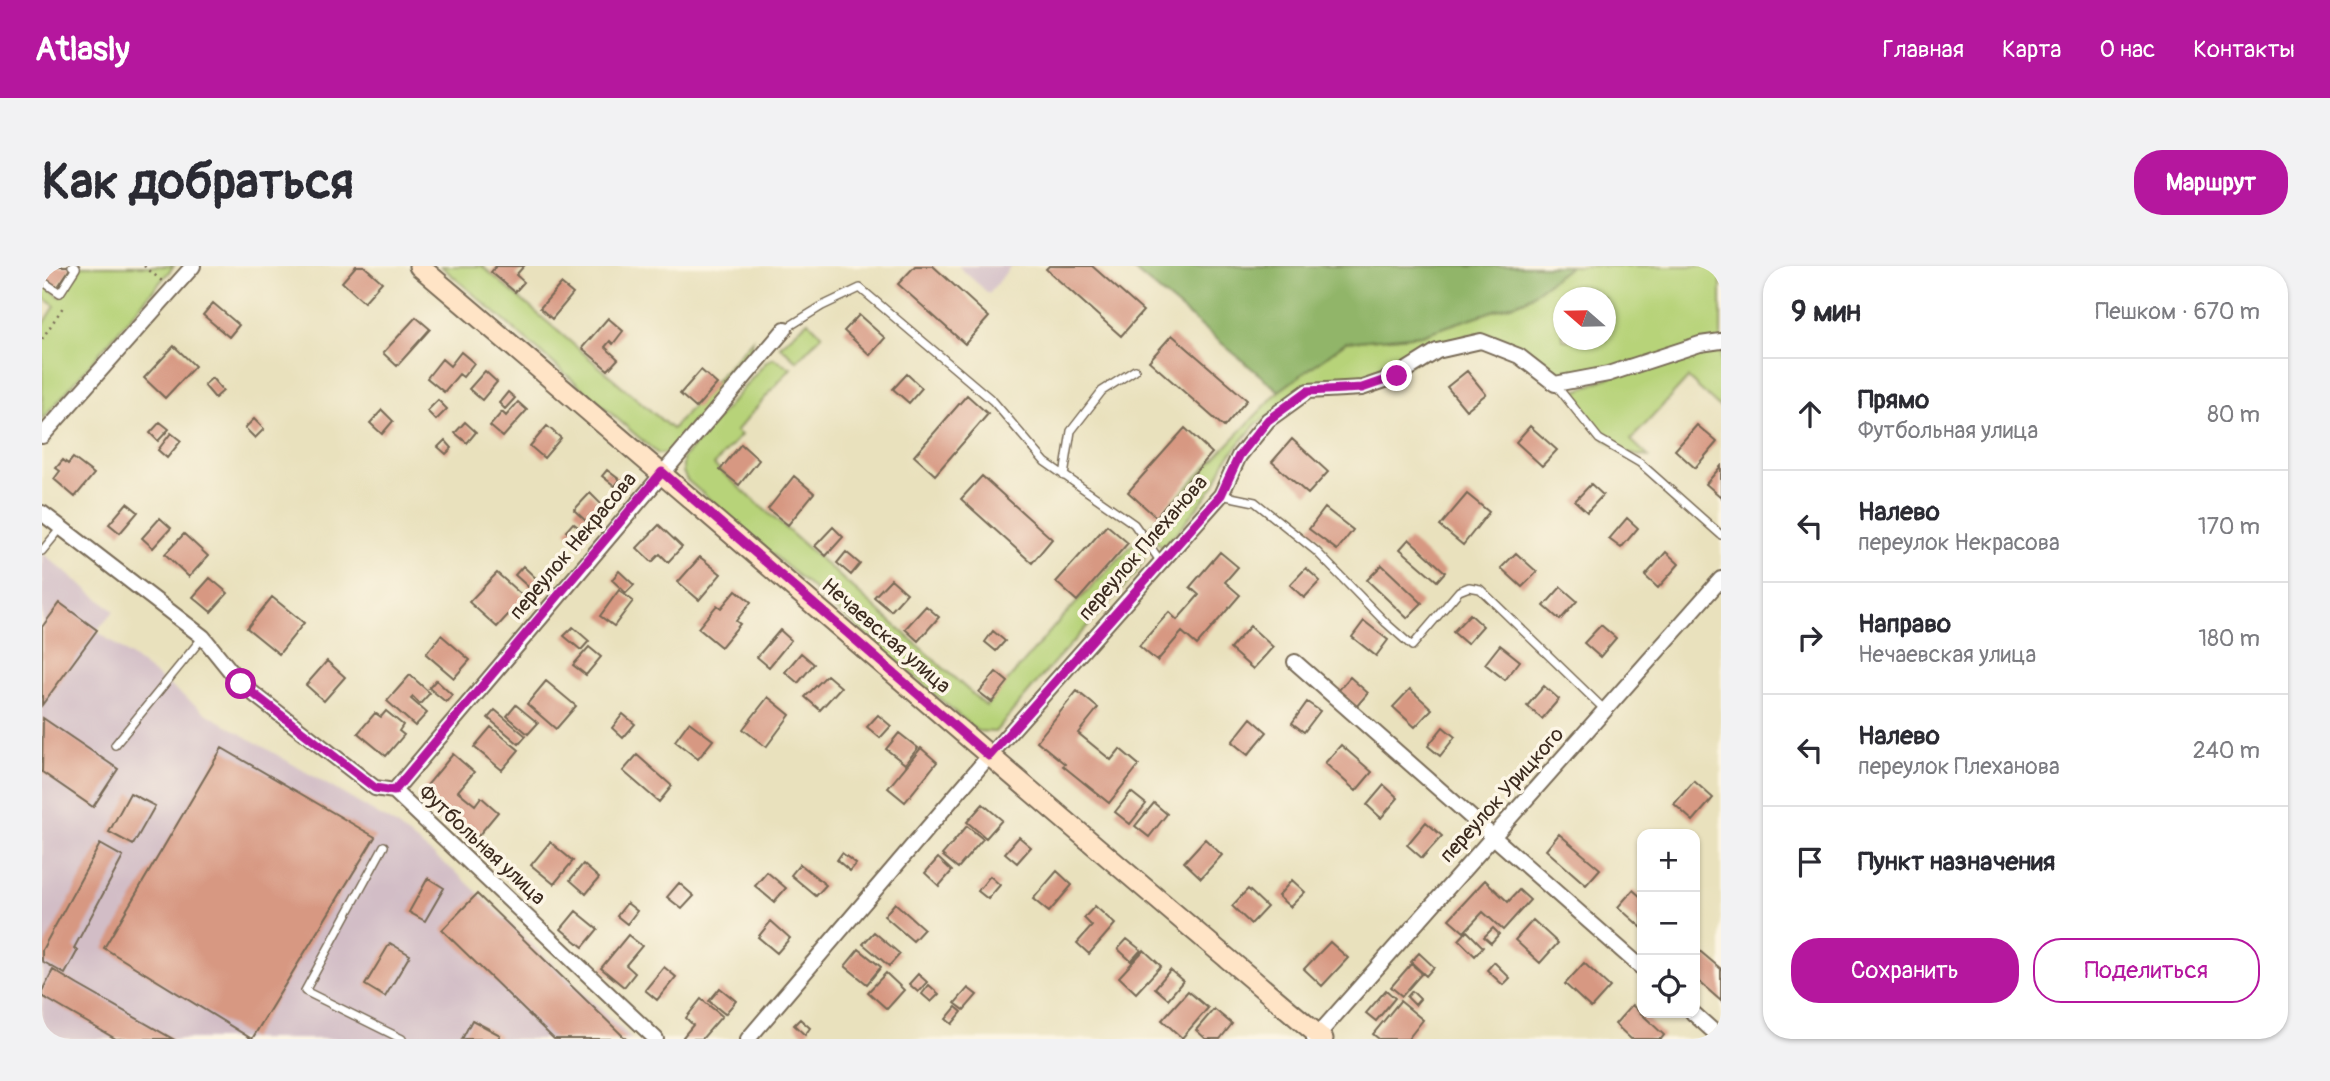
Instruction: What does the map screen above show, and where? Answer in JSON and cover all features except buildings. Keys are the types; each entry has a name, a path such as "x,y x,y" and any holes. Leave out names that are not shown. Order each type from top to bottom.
{"street":[{"path":"42,436 193,266"},
{"name":"Нечаевская улица","path":"419,266 1318,1037"},
{"name":"переулок Некрасова","path":"394,791 785,329"},
{"name":"переулок Плеханова","path":"748,1039 989,756 1221,495 1239,456 1268,420 1308,391 1362,388 1397,376 1437,351 1481,341 1519,356 1555,384"},
{"path":"1555,384 1608,374 1700,344 1721,341"},
{"name":"Футбольная улица","path":"42,513 203,637 241,684 375,788 394,791 656,1039"},
{"name":"переулок Урицкого","path":"1318,1037 1721,579"},
{"path":"1295,662 1637,964"},
{"path":"1699,1018 1721,1038"}],"lane":[{"path":"42,281 60,293 76,268 72,266"},
{"path":"785,329 822,306 860,288 993,401 1045,462 1134,524 1161,562"},
{"path":"1064,476 1071,430 1102,391 1135,370"},
{"path":"1555,384 1599,439 1640,463 1721,536"},
{"path":"1221,495 1255,502 1316,551 1412,646 1459,591 1469,587 1480,589 1605,710"},
{"path":"42,551 61,528"},
{"path":"115,746 203,637"},
{"path":"384,846 305,991 402,1039"}],"path":[{"path":"144,266 172,290"}],"shaded area":[{"path":"958,266 1011,266 989,294"},
{"path":"42,553 114,611 97,631 206,713 394,824 459,875 632,1039 42,1039"}],"green space":[{"path":"77,266 174,266 42,420 42,327 55,306 42,297 42,284 61,297 80,269"},
{"path":"441,266 482,266 672,429 753,339 750,352 732,384 706,416 668,453 658,454"},
{"path":"1129,266 1570,266 1525,300 1421,335 1346,342 1279,391"},
{"path":"1570,266 1721,266 1721,342 1572,377 1563,375 1507,341 1492,335 1469,335 1447,343 1401,370 1364,382 1324,383 1256,424 1225,461 1214,486 1162,547 1146,530 1279,391 1346,342 1421,335 1525,300"},
{"path":"808,321 822,335 797,361 780,346"},
{"path":"1721,349 1721,409 1688,378 1631,440 1649,457 1634,455 1611,444 1594,427 1572,393 1631,368 1682,360"},
{"path":"773,358 791,368 736,431 741,435 714,465 986,706 1059,621 1138,539 1144,559 1135,575 1055,661 995,732 977,731 687,480 683,472 683,458 766,362"}],"route":[{"path":"241,684 375,788 394,791 662,472 989,756 1221,495 1239,456 1268,420 1308,391 1362,388 1397,376"}]}
